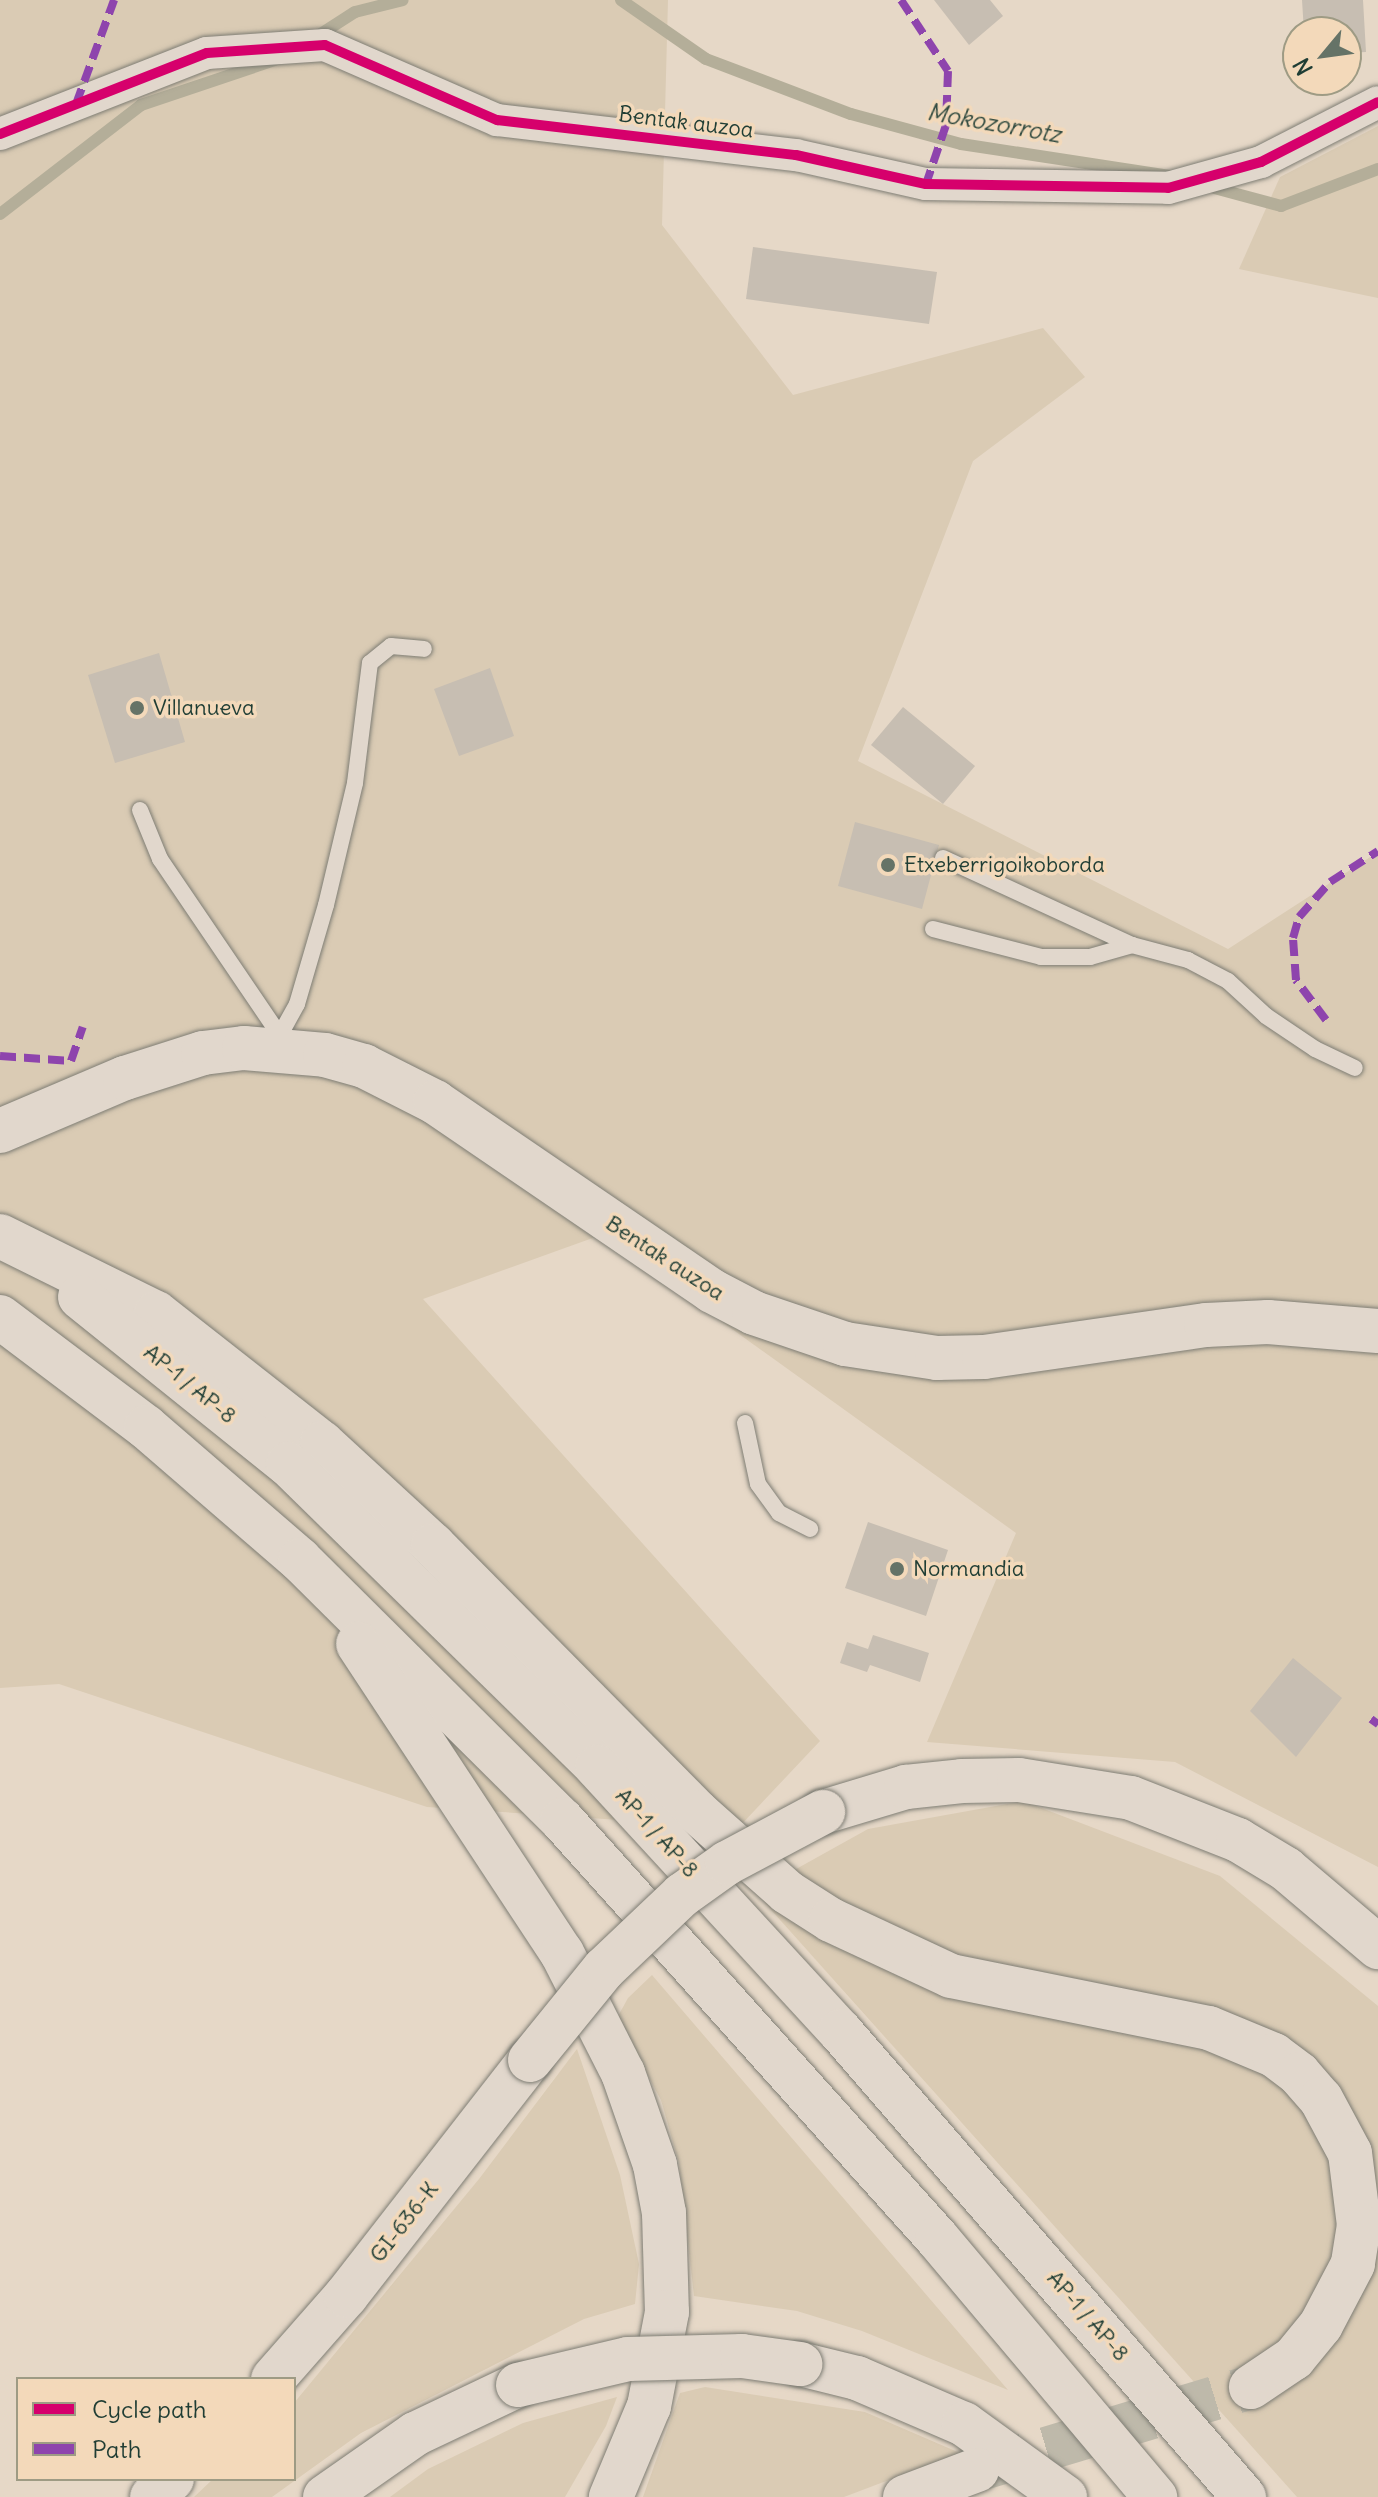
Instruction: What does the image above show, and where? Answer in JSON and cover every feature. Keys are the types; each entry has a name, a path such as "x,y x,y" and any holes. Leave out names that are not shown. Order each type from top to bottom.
{"main road":[{"name":"Bentak auzoa","path":"0,1131 92,1091 203,1053 283,1042 364,1066 400,1082 712,1291 766,1318 845,1344 937,1358 984,1357 1206,1325 1268,1322 1378,1331"},
{"path":"0,1238 156,1313 322,1443 433,1545 697,1812 787,1892 831,1920 951,1976 1209,2028 1274,2055 1299,2074 1321,2099 1350,2153 1359,2225 1353,2264 1321,2325 1294,2358 1251,2387"},
{"name":"AP-1 / AP-8","path":"0,1238 174,1369 288,1464 597,1767 840,2031 1244,2497"},
{"path":"0,1317 146,1427 300,1560 618,1879 937,2238 1155,2497"},
{"path":"300,1560 535,1907 603,2030 641,2119 664,2213 667,2312 649,2406 611,2497"},
{"name":"GI-636-K","path":"275,2377 346,2296 604,1969 682,1895 750,1849 823,1812 906,1787 962,1781 1019,1780 1131,1798 1198,1822 1274,1862 1331,1902 1378,1947"},
{"path":"325,2497 415,2434 518,2385 628,2359 742,2356 800,2364 857,2378 964,2424 1065,2497"},
{"path":"905,2497 977,2470"},
{"path":"152,2497 170,2481"}],"street":[{"name":"Bentak auzoa","path":"0,134 207,53 325,45 497,120 796,155 926,184 1168,188 1261,162 1378,102"}],"lane":[{"path":"283,1042 297,1004 341,844 355,783 370,663 391,646 424,649"},
{"path":"140,810 160,859 283,1042"},
{"path":"943,858 1132,945 1188,960 1228,981 1266,1016 1355,1068"},
{"path":"933,929 1041,957 1090,957 1132,945"},
{"path":"745,1423 758,1484 779,1513 810,1529"}],"shaded area":[{"path":"0,0 668,0 662,225 793,395 1043,328 1085,377 973,461 858,761 1228,949 1378,852 1378,1867 1175,1762 927,1742 1016,1533 601,1235 423,1299 820,1741 738,1828 427,1807 59,1684 0,1688"},
{"path":"1378,126 1378,298 1239,269 1280,177"},
{"path":"1023,1801 1220,1876 1378,2006 1378,2497 1297,2497 755,1892 868,1829"},
{"path":"652,1975 1008,2390 862,2331 797,2311 694,2296 679,2163 661,2100 617,2018 628,1998"},
{"path":"577,2049 620,2175 639,2264 635,2304 584,2319 361,2433 296,2480 296,2401 479,2179"},
{"path":"705,2387 865,2412 960,2453 844,2497 643,2497 680,2393"},
{"path":"617,2397 606,2426 565,2497 390,2497 428,2469 523,2423"},
{"path":"211,2481 294,2481 272,2497 194,2497"}],"building":[{"path":"934,0 990,0 1003,16 969,45"},
{"path":"1302,0 1363,0 1366,52 1362,52 1362,16 1303,16"},
{"path":"753,247 937,272 929,324 746,299"},
{"name":"Villanueva","path":"159,653 185,742 115,763 88,675"},
{"path":"490,668 514,736 459,756 434,689"},
{"path":"903,707 975,766 943,804 871,745"},
{"name":"Etxeberrigoikoborda","path":"855,822 939,845 922,909 838,886"},
{"name":"Normandia","path":"868,1522 948,1550 926,1616 845,1588"},
{"path":"873,1635 929,1653 920,1682 870,1665 867,1672 840,1663 847,1642 868,1649"},
{"path":"1293,1658 1342,1698 1296,1757 1250,1711"}],"waterway":[{"name":"Mokozorrotz","path":"316,37 355,12 403,0"},
{"name":"Mokozorrotz","path":"621,0 706,59 851,114 961,144 1170,176"},
{"name":"Mokozorrotz","path":"0,214 141,105 284,57"},
{"name":"Mokozorrotz","path":"1207,186 1281,206 1378,169"}],"tunnel":[{"path":"983,2468 1251,2387"}],"marked path":[{"path":"76,104 114,0"},
{"path":"901,0 948,71 946,125 926,184"},
{"path":"1326,1020 1296,980 1293,938 1299,917 1330,882 1378,851"},
{"path":"0,1056 71,1061 83,1027"},
{"path":"1371,1719 1378,1724"}],"cycle path":[{"path":"0,134 207,53 325,45 497,120 796,155 926,184 1168,188 1261,162 1378,102"}],"place":[{"name":"Villanueva","path":"137,708"},
{"name":"Etxeberrigoikoborda","path":"888,865"},
{"name":"Normandia","path":"897,1569"}]}
